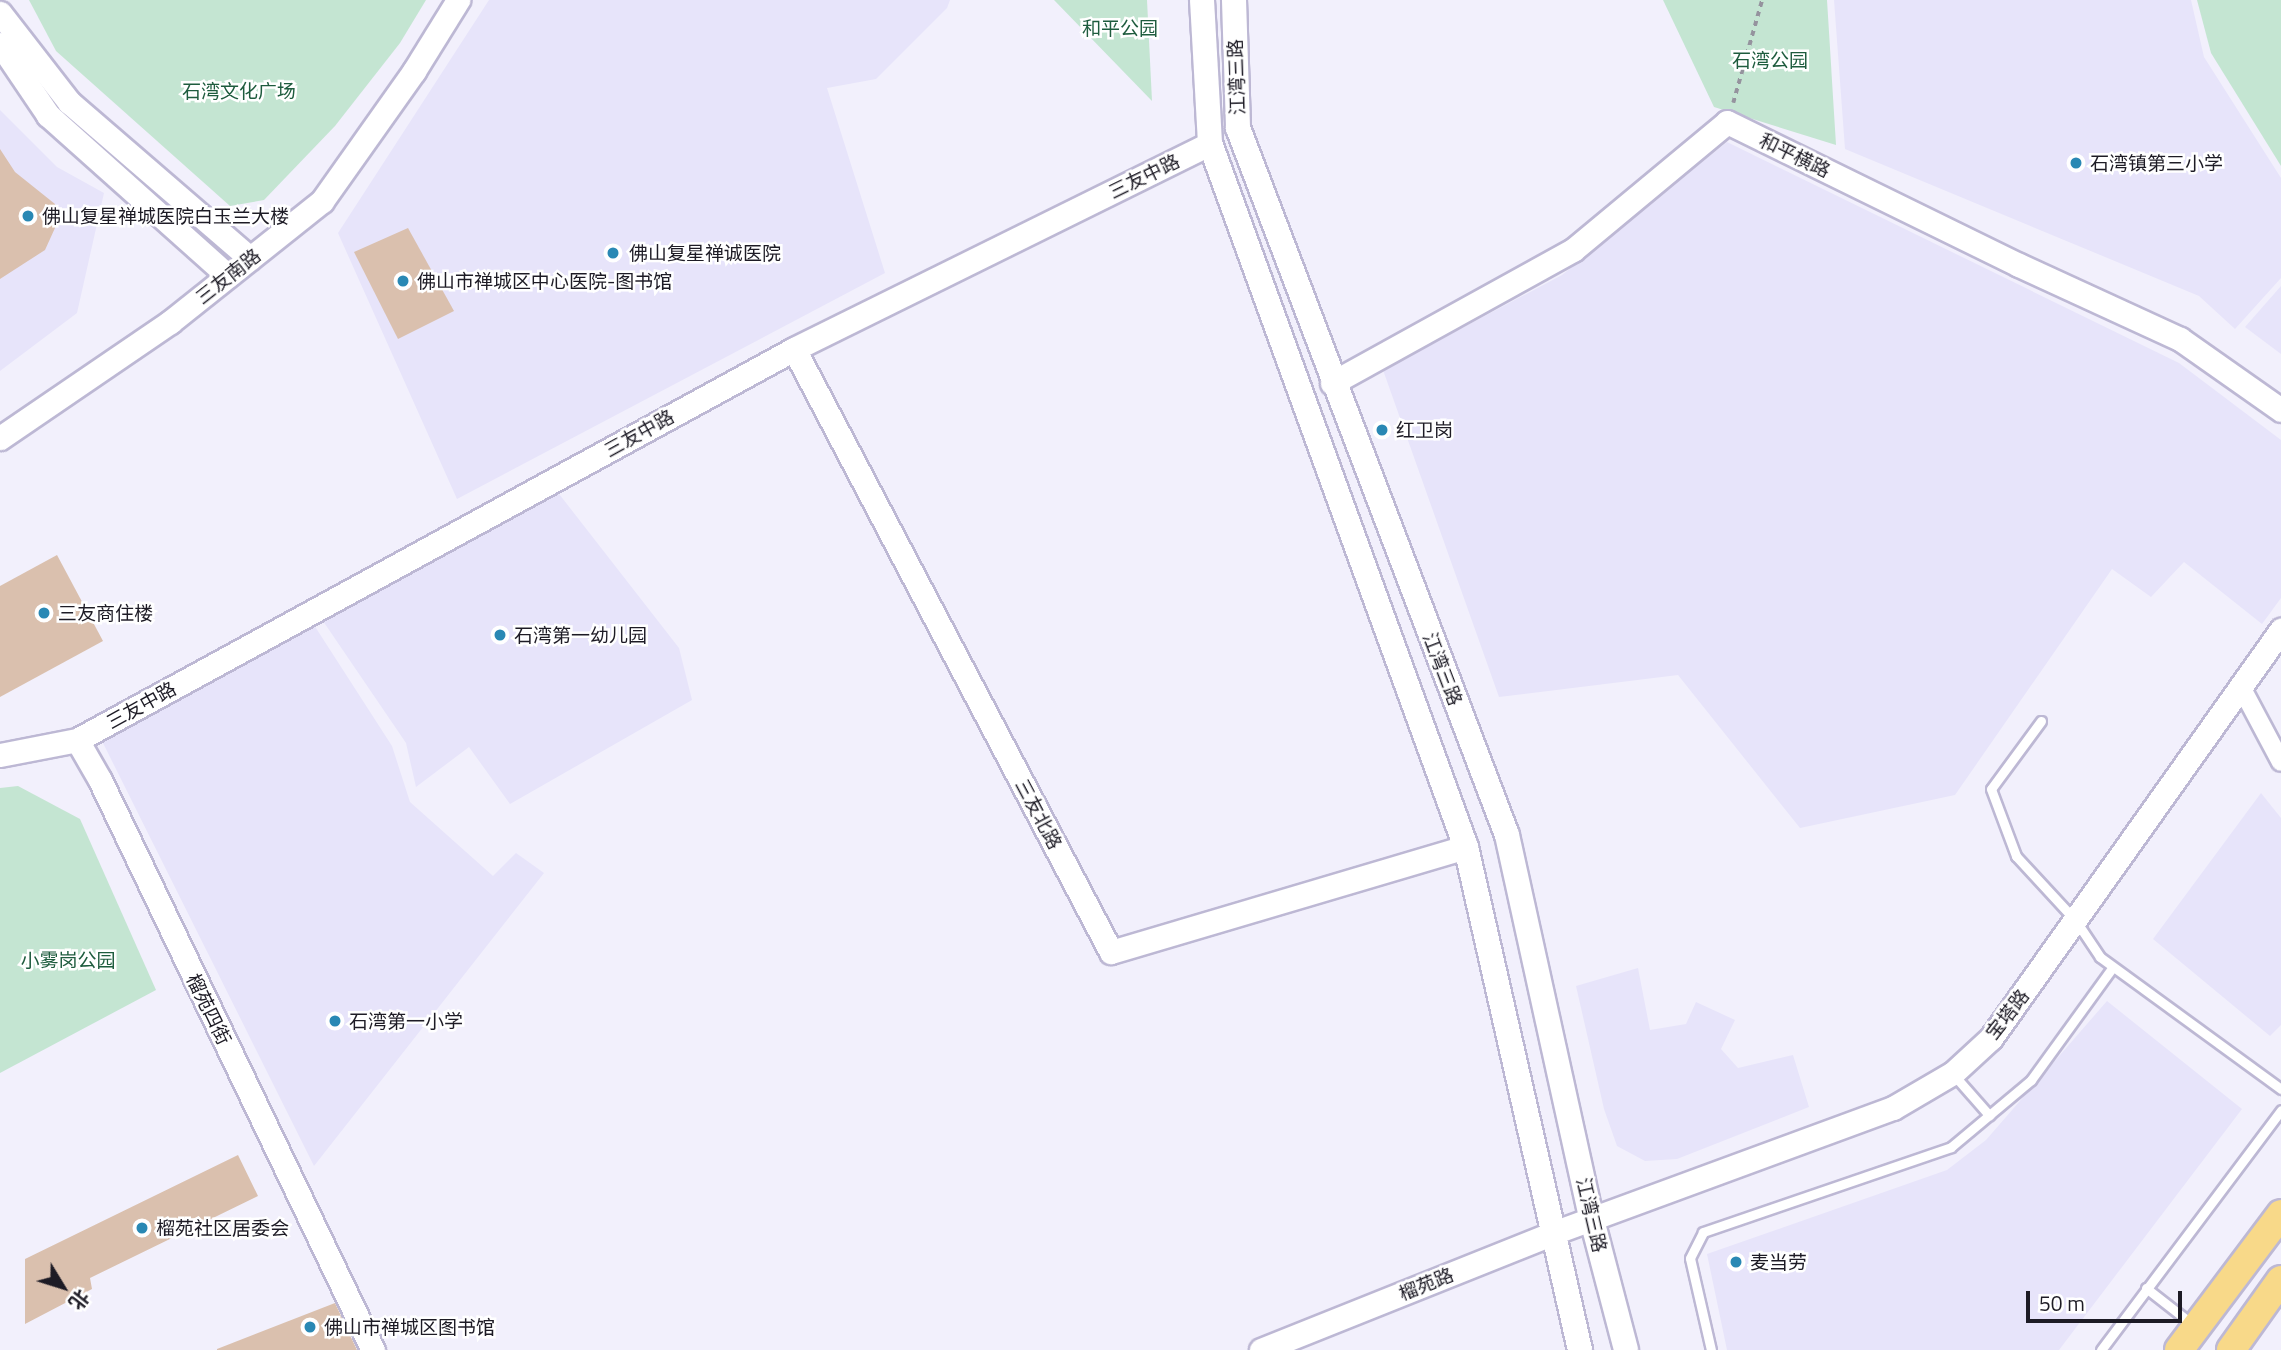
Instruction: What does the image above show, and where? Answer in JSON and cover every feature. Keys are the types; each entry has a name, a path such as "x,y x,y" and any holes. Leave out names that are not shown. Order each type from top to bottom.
{"main road":[{"name":"江湾三路","path":"1202,0 1210,143 1466,847 1580,1350"},
{"name":"江湾三路","path":"1234,0 1238,128 1332,383 1507,835 1592,1220 1626,1350"},
{"path":"2188,1339 2281,1213"},
{"path":"2231,1350 2281,1280"}],"street":[{"name":"三友南路","path":"0,438 170,322 323,201 414,71 458,0"},
{"path":"0,13 69,102 250,258"},
{"path":"0,44 48,115 228,276"},
{"path":"1332,383 1573,250 1727,122"},
{"name":"和平横路","path":"1727,122 2019,265 2180,339 2281,410"},
{"name":"三友中路","path":"77,740 794,349 1210,143"},
{"name":"三友北路","path":"794,349 1111,952 1466,847"},
{"name":"宝塔路","path":"1592,1220 1893,1108 1953,1073 1991,1038 2281,631"},
{"path":"2241,685 2281,762"},
{"path":"0,755 77,740"},
{"name":"榴苑四街","path":"77,740 100,780 373,1350"},
{"name":"榴苑路","path":"1261,1350 1553,1233 1592,1220"}],"lane":[{"path":"2041,721 1991,789 2016,856 2076,921 2100,957 2112,968 2281,1089"},
{"path":"1711,1350 1690,1258 1703,1232 1951,1147 2031,1080 2112,968"},
{"path":"1953,1073 1989,1115"},
{"path":"2101,1350 2281,1110"},
{"path":"2146,1288 2188,1339"}],"path":[{"path":"1727,122 1762,0"}],"shaded area":[{"name":"佛山复星禅诚医院","path":"489,0 950,0 947,8 876,79 827,88 885,273 457,499 338,233"},
{"name":"石湾镇第三小学","path":"1834,0 2191,0 2204,57 2281,178 2281,278 2235,329 2199,296 1845,149"},
{"path":"0,110 57,167 104,193 77,313 0,371"},
{"path":"1727,142 2179,363 2281,440 2281,598 2262,624 2184,562 2151,597 2112,569 1955,795 1800,828 1678,675 1499,697 1383,370 1562,275"},
{"path":"2281,286 2281,354 2245,327"},
{"name":"石湾第一幼儿园","path":"556,490 679,648 692,700 510,804 469,747 416,787 406,743 323,621"},
{"name":"石湾第一小学","path":"314,625 392,746 410,802 493,876 516,853 544,873 314,1166 100,737"},
{"path":"2261,793 2281,818 2281,1025 2270,1036 2153,939"},
{"path":"1638,968 1650,1030 1686,1024 1696,1002 1735,1020 1721,1049 1738,1068 1793,1055 1809,1107 1677,1159 1645,1161 1617,1146 1604,1109 1576,986"},
{"path":"2107,1001 2242,1109 2059,1350 1727,1350 1707,1254 1947,1170 1986,1140"}],"green space":[{"name":"石湾文化广场","path":"29,0 426,0 400,43 335,126 264,200 230,206 56,51"},
{"name":"和平公园","path":"1054,0 1147,0 1152,101"},
{"name":"石湾公园","path":"1663,0 1827,0 1836,145 1714,107"},
{"path":"2197,0 2281,0 2281,166 2211,53"},
{"name":"小雾岗公园","path":"18,786 80,819 156,990 0,1073 0,788"}],"building":[{"name":"佛山复星禅城医院白玉兰大楼","path":"0,149 15,172 55,204 55,228 45,250 0,279"},
{"name":"佛山市禅城区中心医院-图书馆","path":"408,228 454,311 398,339 354,252"},
{"name":"三友商住楼","path":"57,555 103,641 0,697 0,586"},
{"name":"榴苑社区居委会","path":"238,1155 258,1196 90,1278 92,1289 25,1324 25,1259"},
{"name":"佛山市禅城区图书馆","path":"335,1303 357,1350 217,1350 217,1349"}],"place":[{"name":"石湾镇第三小学","path":"2076,163"},
{"name":"佛山复星禅城医院白玉兰大楼","path":"28,216"},
{"name":"佛山复星禅诚医院","path":"613,253"},
{"name":"佛山市禅城区中心医院-图书馆","path":"403,281"},
{"name":"红卫岗","path":"1382,430"},
{"name":"三友商住楼","path":"44,613"},
{"name":"石湾第一幼儿园","path":"500,635"},
{"name":"石湾第一小学","path":"335,1021"},
{"name":"榴苑社区居委会","path":"142,1228"},
{"name":"麦当劳","path":"1736,1262"},
{"name":"佛山市禅城区图书馆","path":"310,1327"}]}
